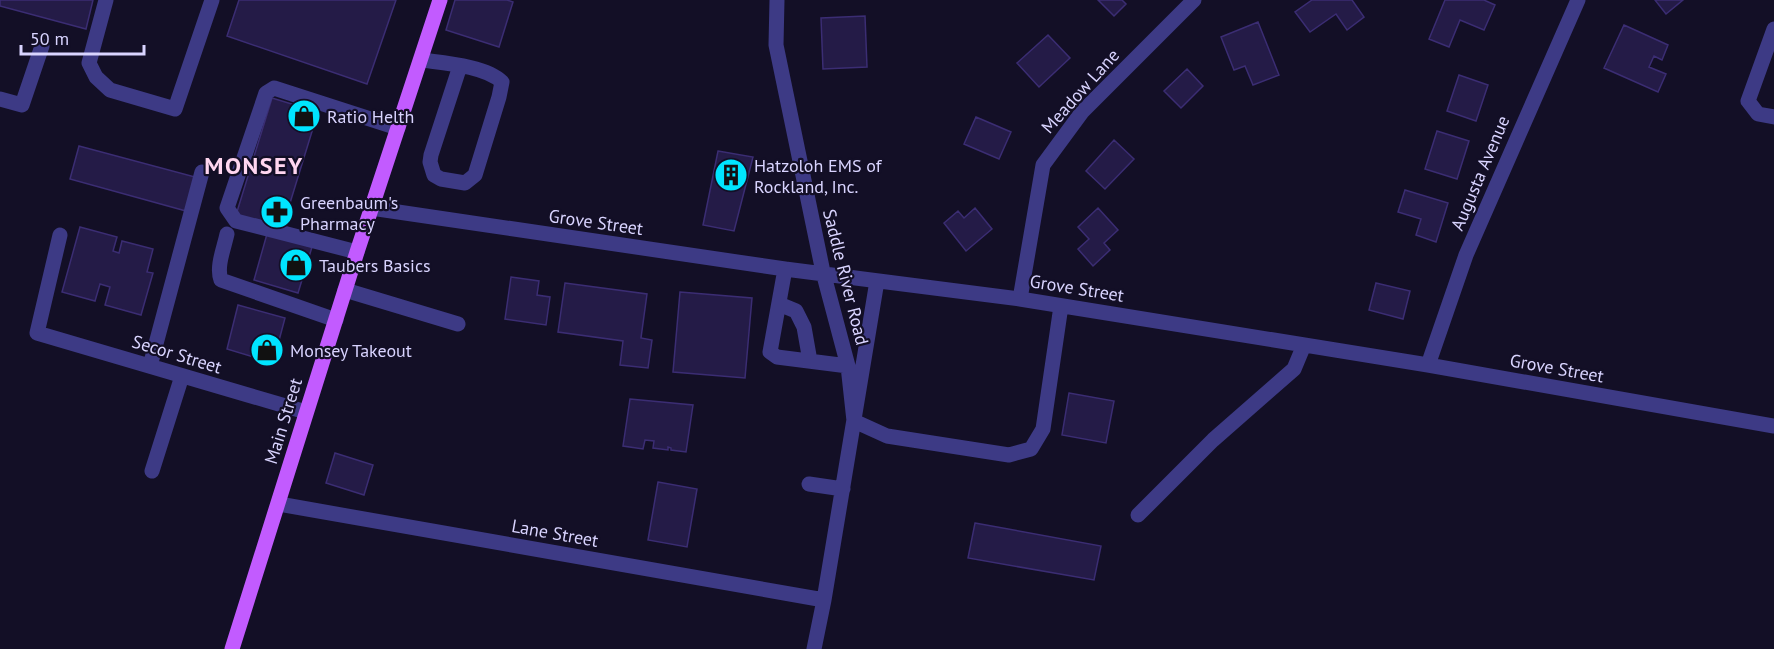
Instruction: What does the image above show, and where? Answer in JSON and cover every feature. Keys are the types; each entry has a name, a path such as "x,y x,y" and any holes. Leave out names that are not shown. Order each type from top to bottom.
{"main road":[{"name":"Main Street","path":"232,649 371,208 422,60 440,0"}],"street":[{"path":"106,0 89,63 96,77 110,90 176,109 212,0"},
{"name":"Saddle River Road","path":"777,0 776,45 823,272 848,366 854,421"},
{"name":"Meadow Lane","path":"1020,299 1043,165 1082,112 1194,0"},
{"name":"Augusta Avenue","path":"1428,365 1466,255 1578,0"},
{"path":"1774,29 1748,101 1758,114 1774,117"},
{"path":"0,99 22,105 42,46"},
{"path":"422,60 460,66 496,76 502,82 475,175 465,183 441,179 434,175 430,162 430,155 460,66"},
{"path":"357,252 236,221 227,208 266,93 274,88 398,128"},
{"path":"150,366 202,172"},
{"name":"Grove Street","path":"371,208 784,269 823,272 1020,299 1428,365 1774,426"},
{"path":"227,234 220,264 219,277 221,280 336,320"},
{"name":"Secor Street","path":"60,235 37,333 306,412"},
{"path":"784,269 770,352 777,357 848,366"},
{"name":"Saddle River Road","path":"814,649 877,281"},
{"path":"345,291 458,324"},
{"path":"779,304 796,311 804,327 810,361"},
{"path":"854,421 887,436 988,452 1010,455 1031,449 1043,429 1061,306"},
{"path":"1138,514 1213,440 1294,369 1304,345"},
{"path":"152,471 182,376"},
{"path":"809,484 843,489"},
{"name":"Lane Street","path":"279,504 824,600"}],"building":[{"path":"0,0 93,0 86,29 0,6"},
{"path":"239,0 396,0 367,84 227,36"},
{"path":"455,0 513,2 499,47 446,30"},
{"path":"1098,0 1122,0 1126,4 1114,16"},
{"path":"1312,0 1352,0 1364,17 1347,30 1336,14 1310,32 1295,12"},
{"path":"1445,0 1484,0 1495,5 1484,30 1460,20 1449,47 1429,39"},
{"path":"1655,0 1683,0 1666,14"},
{"path":"865,16 867,67 823,69 821,18"},
{"path":"1258,22 1279,75 1253,85 1245,66 1234,70 1221,37"},
{"path":"1624,25 1668,45 1662,60 1654,56 1649,67 1666,74 1658,92 1604,68"},
{"path":"1048,35 1070,58 1039,87 1017,63"},
{"path":"1187,69 1203,86 1181,108 1164,91"},
{"path":"1459,75 1488,85 1476,121 1447,111"},
{"path":"272,98 318,112 282,229 236,215"},
{"path":"976,117 1011,132 999,159 964,144"},
{"path":"1437,131 1469,141 1457,179 1425,169"},
{"path":"1114,140 1134,159 1105,189 1086,171"},
{"path":"79,146 195,177 186,211 70,179"},
{"name":"Hatzoloh EMS of Rockland, Inc.","path":"718,151 753,157 734,231 703,225"},
{"path":"1405,190 1448,203 1436,242 1416,235 1421,219 1398,212"},
{"path":"975,208 992,229 966,251 944,223 958,211 964,218"},
{"path":"1098,208 1118,230 1104,243 1110,250 1093,266 1078,249 1089,239 1078,227"},
{"path":"80,227 117,237 113,251 119,253 122,241 153,249 147,272 153,273 141,315 105,305 110,287 100,284 95,301 62,292"},
{"path":"267,234 312,247 298,293 254,280"},
{"path":"511,277 539,281 537,295 550,297 546,325 505,319"},
{"path":"565,283 647,294 641,338 652,340 648,368 620,365 623,341 558,332"},
{"path":"1376,283 1410,291 1403,319 1369,310"},
{"path":"680,292 752,298 745,378 673,372"},
{"path":"238,305 285,318 273,363 227,349"},
{"path":"1069,393 1114,401 1106,443 1062,435"},
{"path":"630,399 693,405 686,452 671,450 668,447 668,450 653,448 654,441 645,440 643,449 623,446"},
{"path":"335,453 373,465 364,495 326,483"},
{"path":"658,482 697,489 687,547 648,540"},
{"path":"975,523 1101,546 1094,580 968,558"}],"place":[{"name":"Ratio Helth","path":"304,116"},
{"name":"Hatzoloh EMS of Rockland, Inc.","path":"731,175"},
{"name":"Greenbaum's Pharmacy","path":"277,212"},
{"name":"Taubers Basics","path":"296,265"},
{"name":"Monsey Takeout","path":"267,350"}],"district":[{"name":"MONSEY","path":"254,165"}]}
